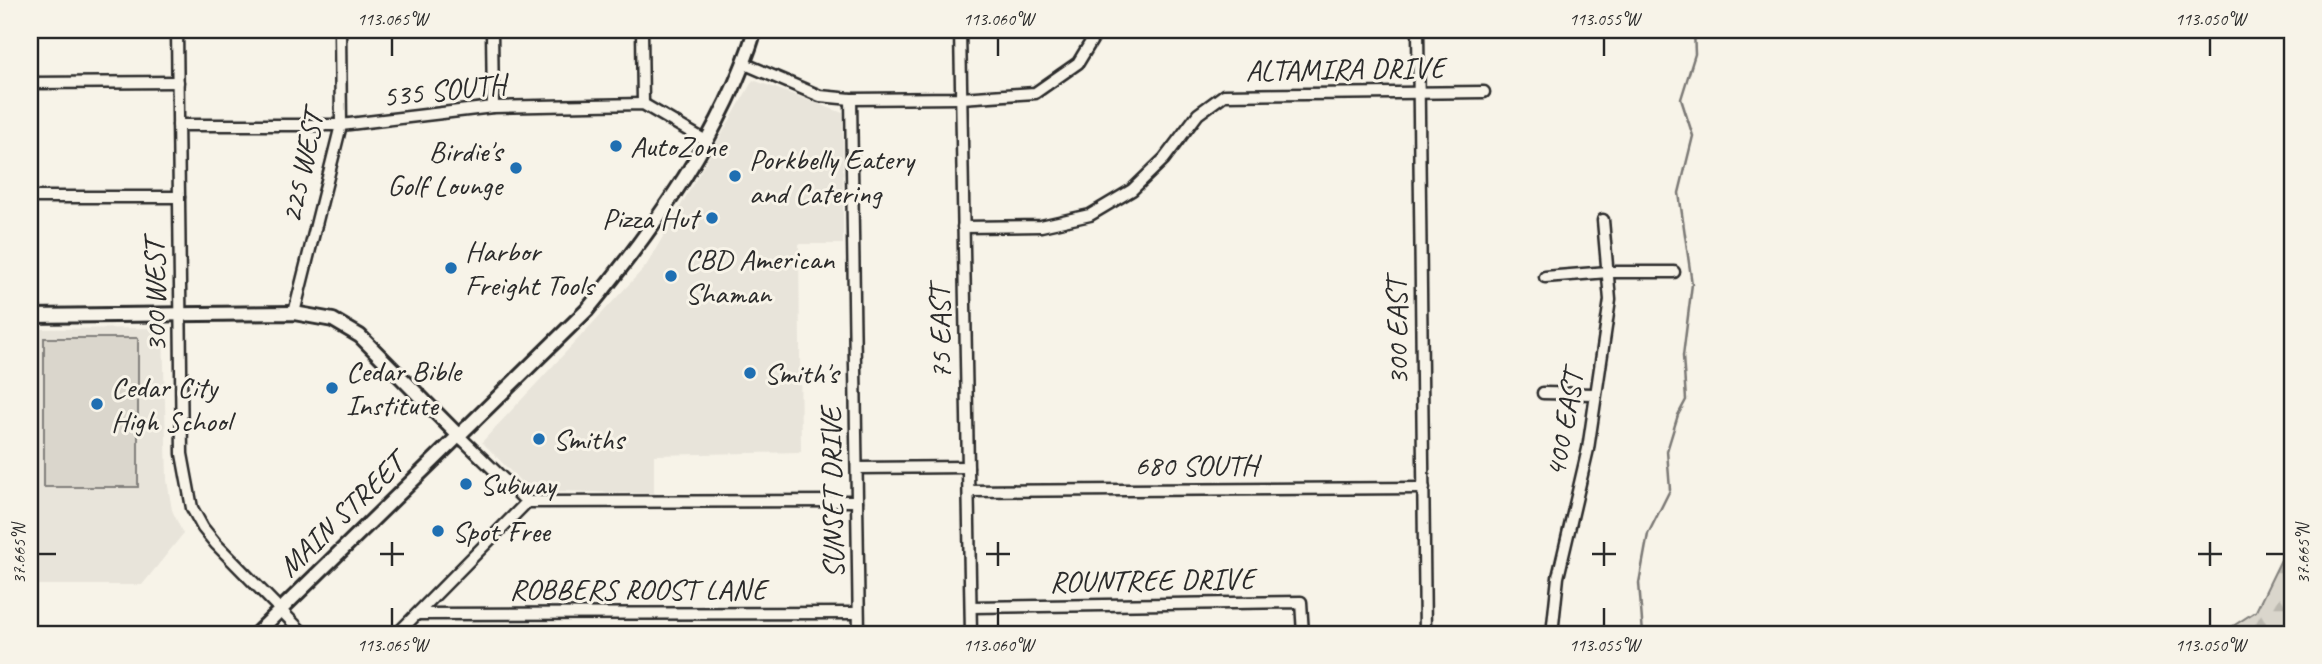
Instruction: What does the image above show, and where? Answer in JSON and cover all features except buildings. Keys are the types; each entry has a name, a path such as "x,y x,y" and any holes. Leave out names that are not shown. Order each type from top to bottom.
{"main road":[{"name":"MAIN STREET","path":"256,634 587,310 649,230 706,141 745,64 755,30"},
{"path":"30,316 294,313 333,320 360,336 459,436"}],"street":[{"name":"300 WEST","path":"177,30 182,454 192,508 216,544 280,611"},
{"name":"225 WEST","path":"294,313 341,125 340,30"},
{"path":"492,30 493,107"},
{"path":"642,30 643,104 706,141"},
{"name":"75 EAST","path":"960,30 971,634"},
{"path":"745,64 820,96 851,99 961,98 1035,93 1078,63 1098,30"},
{"name":"300 EAST","path":"1418,30 1425,634"},
{"path":"30,83 178,82"},
{"name":"ALTAMIRA DRIVE","path":"963,227 1041,226 1090,215 1132,190 1164,159 1198,114 1224,95 1484,92"},
{"name":"SUNSET DRIVE","path":"851,99 859,634"},
{"name":"535 SOUTH","path":"178,125 341,125 493,107 643,104"},
{"path":"30,197 179,197"},
{"name":"400 EAST","path":"1552,634 1558,578 1588,449 1609,300 1603,220"},
{"path":"1545,277 1608,272 1674,272"},
{"path":"1544,393 1594,394"},
{"path":"459,436 527,502 857,501"},
{"path":"857,468 968,467"},
{"name":"680 SOUTH","path":"969,491 1424,488"},
{"path":"397,634 527,502"},
{"name":"ROUNTREE DRIVE","path":"971,607 1301,602 1303,634"},
{"path":"280,611 304,634"},
{"name":"ROBBERS ROOST LANE","path":"418,614 858,613"}],"shaded area":[{"path":"753,80 843,113 843,244 799,244 801,452 654,455 654,494 529,490 482,442 646,266"},
{"name":"Cedar City High School","path":"163,328 167,480 172,510 183,534 142,585 30,585 30,329"}],"green space":[{"path":"44,338 138,338 138,487 44,487"},
{"path":"2292,537 2292,634 2221,634 2256,611"}],"waterway":[{"path":"1643,634 1639,583 1648,534 1670,490 1667,451 1678,415 1686,400 1683,356 1692,284 1679,193 1693,136 1681,99 1695,54 1694,30"}],"place":[{"name":"AutoZone","path":"616,146"},
{"name":"Birdie's Golf Lounge","path":"516,168"},
{"name":"Porkbelly Eatery and Catering","path":"735,176"},
{"name":"Pizza Hut","path":"712,218"},
{"name":"Harbor Freight Tools","path":"451,268"},
{"name":"CBD American Shaman","path":"671,276"},
{"name":"Smith's","path":"750,373"},
{"name":"Cedar Bible Institute","path":"332,388"},
{"name":"Cedar City High School","path":"97,404"},
{"name":"Smiths","path":"539,439"},
{"name":"Subway","path":"466,484"},
{"name":"Spot Free","path":"438,531"}]}
